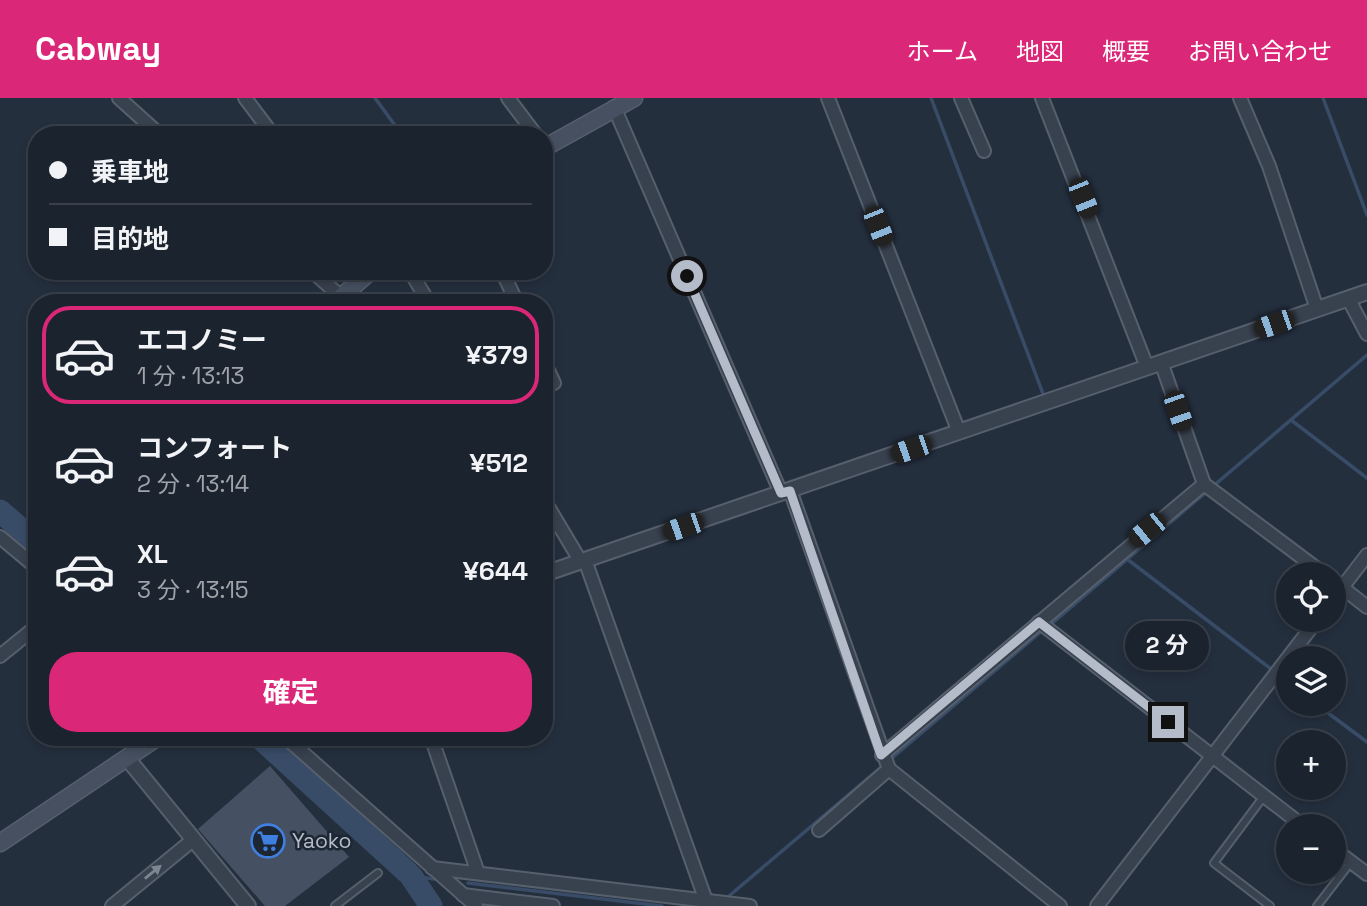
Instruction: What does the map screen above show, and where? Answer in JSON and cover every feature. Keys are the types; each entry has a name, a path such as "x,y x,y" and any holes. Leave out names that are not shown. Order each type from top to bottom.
{"main road":[{"path":"553,138 634,98"},
{"path":"343,294 360,280"},
{"path":"0,843 145,746"}],"street":[{"path":"119,98 150,126"},
{"path":"245,98 266,126"},
{"path":"508,98 529,126"},
{"path":"828,98 959,432"},
{"path":"961,98 984,150"},
{"path":"1042,98 1204,484 1308,562"},
{"path":"1240,98 1269,166 1317,309"},
{"path":"614,107 785,492 881,755 889,769 1060,906"},
{"path":"320,280 333,294"},
{"path":"553,571 1367,292"},
{"path":"1348,298 1367,334"},
{"path":"881,755 1204,484"},
{"path":"553,514 583,561 706,901"},
{"path":"0,537 28,560"},
{"path":"1346,578 1367,555"},
{"path":"1346,595 1367,607"},
{"path":"1039,622 1287,814"},
{"path":"1097,906 1308,632"},
{"path":"0,656 28,633"},
{"path":"295,746 476,906"},
{"path":"434,746 478,873"},
{"path":"127,758 248,906"},
{"path":"819,830 889,769"},
{"path":"112,906 194,839"},
{"path":"1346,858 1367,874"},
{"path":"432,868 750,906"},
{"path":"463,895 553,906"}],"lane":[{"path":"1264,796 1214,863 1270,906"},
{"path":"1317,906 1351,862"},
{"path":"335,906 378,873"}],"building":[{"path":"270,766 349,857 285,906 265,906 198,829"}],"waterway":[{"path":"375,98 395,126"},
{"path":"931,98 1045,399"},
{"path":"1323,98 1367,215"},
{"path":"1049,626 1367,355"},
{"path":"1291,420 1367,478"},
{"path":"0,511 28,535"},
{"path":"1127,559 1276,673"},
{"path":"728,901 729,896 1043,630"},
{"path":"1332,716 1367,742"},
{"path":"269,746 407,872"},
{"path":"411,876 434,879"},
{"path":"411,876 431,906"},
{"path":"468,883 662,906"}],"place":[{"name":"Yaoko","path":"268,841"}],"route":[{"path":"687,276 781,493 790,491 881,755 1039,622 1168,722"}]}
